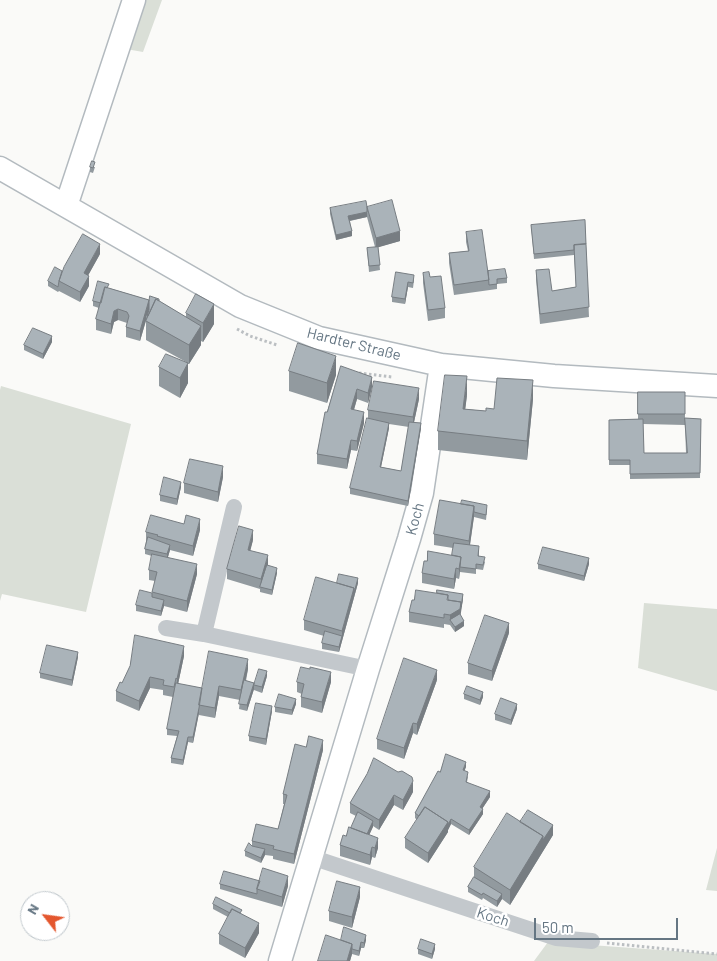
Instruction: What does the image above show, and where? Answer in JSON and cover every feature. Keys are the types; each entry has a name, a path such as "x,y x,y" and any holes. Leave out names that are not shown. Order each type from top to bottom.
{"street":[{"path":"66,206 134,0"},
{"name":"Hardter Straße","path":"0,168 240,306 319,338 441,365 554,376 717,386"},
{"name":"Koch","path":"280,961 368,669 397,581 422,493 441,365"},
{"path":"204,634 234,507"},
{"path":"166,628 204,634 368,669"},
{"name":"Koch","path":"311,857 556,938 592,941"}],"path":[{"path":"592,941 717,954"}],"shaded area":[{"path":"143,0 162,0 143,52 126,49"},
{"path":"1,386 131,424 86,612 2,594 0,601"},
{"path":"644,603 717,609 717,691 638,668"},
{"path":"717,848 717,891 706,890"},
{"path":"548,942 717,954 717,961 534,961"}],"building":[{"path":"92,161 95,162 93,168 90,167"},
{"path":"392,200 400,231 376,238 367,207"},
{"path":"366,201 367,212 348,216 352,231 336,235 330,208"},
{"path":"585,220 586,244 574,245 574,250 534,254 531,225"},
{"path":"482,230 489,280 454,285 449,253 469,251 466,232"},
{"path":"83,234 100,244 84,273 89,276 80,292 59,281 64,267"},
{"path":"586,244 589,307 540,314 536,270 549,269 552,291 576,287 574,245"},
{"path":"378,247 380,265 369,266 367,248"},
{"path":"55,267 62,271 58,287 48,281"},
{"path":"505,269 507,278 497,279 497,284 489,285 488,271"},
{"path":"396,272 414,275 413,283 408,282 405,299 392,297"},
{"path":"429,272 430,277 441,276 445,308 428,310 423,273"},
{"path":"98,281 109,284 107,288 105,287 101,303 93,301"},
{"path":"105,287 149,300 140,331 126,327 129,316 127,312 118,309 114,311 111,324 96,319"},
{"path":"196,294 214,304 203,323 186,313"},
{"path":"150,296 159,299 159,301 156,299 147,316 149,310"},
{"path":"156,299 201,326 189,345 146,321"},
{"path":"33,328 52,336 43,354 24,345"},
{"path":"298,343 336,356 327,383 289,371"},
{"path":"166,354 188,363 180,378 159,367"},
{"path":"341,366 372,377 368,393 357,389 351,409 364,412 357,441 351,440 347,459 317,454 325,412 327,412"},
{"path":"445,375 467,376 463,409 486,411 486,408 494,409 497,378 533,380 527,441 438,431"},
{"path":"374,381 419,388 413,417 368,410"},
{"path":"638,392 685,392 685,414 638,414"},
{"path":"367,418 389,423 380,467 401,471 409,422 421,423 408,501 350,488"},
{"path":"685,418 701,419 700,473 630,474 630,460 609,460 609,420 643,419 644,453 687,453"},
{"path":"190,459 223,466 218,492 184,483"},
{"path":"164,477 181,482 177,499 160,495"},
{"path":"440,500 474,506 469,541 434,534"},
{"path":"462,500 487,505 486,515 474,512 474,506 461,504"},
{"path":"151,515 184,524 186,515 200,519 193,546 146,532"},
{"path":"239,526 253,530 248,550 268,555 261,579 227,569"},
{"path":"148,537 170,545 167,554 145,549"},
{"path":"454,543 479,546 478,556 485,557 483,565 476,564 476,569 460,567 461,557 452,555"},
{"path":"543,547 589,558 584,576 538,564"},
{"path":"428,551 461,557 459,569 456,568 454,579 422,573 424,561 427,561"},
{"path":"152,554 197,564 187,601 152,592 157,572 149,570"},
{"path":"267,565 277,568 272,590 260,587"},
{"path":"339,574 358,578 354,593 354,588 337,583"},
{"path":"316,577 354,588 342,631 304,620"},
{"path":"140,590 152,593 152,597 164,600 161,611 136,605"},
{"path":"416,590 448,595 447,600 461,602 460,609 450,615 444,614 444,618 409,612"},
{"path":"437,590 463,594 461,607 461,602 448,600 448,595 437,593"},
{"path":"460,614 464,621 455,627 450,620"},
{"path":"485,615 509,623 492,671 468,663"},
{"path":"325,631 342,636 339,647 322,643"},
{"path":"135,635 184,646 174,687 163,685 164,680 150,677 139,701 116,691 130,666"},
{"path":"47,645 78,652 72,680 40,673"},
{"path":"209,651 248,659 241,690 219,686 215,708 199,705"},
{"path":"404,658 437,670 417,724 413,723 404,748 377,739"},
{"path":"301,667 331,672 322,702 301,697 304,684 297,682"},
{"path":"259,669 267,671 262,687 254,685"},
{"path":"244,680 254,683 247,705 239,704"},
{"path":"176,683 202,688 193,737 188,737 183,760 171,758 179,731 167,729"},
{"path":"467,686 483,692 480,700 464,694"},
{"path":"279,694 296,699 292,710 275,707"},
{"path":"501,698 517,704 511,720 495,714"},
{"path":"256,703 272,706 266,739 249,736"},
{"path":"309,736 323,740 294,854 273,849 274,846 252,841 256,824 278,829 287,795 283,794 295,744 306,747"},
{"path":"446,754 466,762 463,770 468,772 466,782 490,791 480,807 483,809 469,830 451,819 448,825 448,822 425,807 419,816 415,813 438,771 440,772"},
{"path":"374,758 398,772 402,771 412,777 413,781 403,800 394,795 379,820 350,803"},
{"path":"425,807 448,822 428,853 405,838"},
{"path":"528,810 553,825 543,840 543,836 520,822"},
{"path":"358,812 373,821 367,834 351,828"},
{"path":"507,813 543,836 510,890 474,867"},
{"path":"349,827 378,838 375,848 372,847 370,855 340,845 343,835 346,836"},
{"path":"249,843 252,846 265,849 261,858 245,851"},
{"path":"263,868 288,876 282,897 257,889"},
{"path":"224,871 260,881 257,894 220,884"},
{"path":"474,877 502,894 497,901 468,887"},
{"path":"337,881 360,887 352,917 329,911"},
{"path":"216,897 242,910 240,913 232,909 230,913 213,904"},
{"path":"232,909 259,923 245,948 219,934"},
{"path":"344,927 366,935 364,943 361,942 359,951 352,949 352,944 341,940"},
{"path":"326,935 352,944 347,961 318,961"},
{"path":"421,939 435,944 432,954 418,949"}]}
